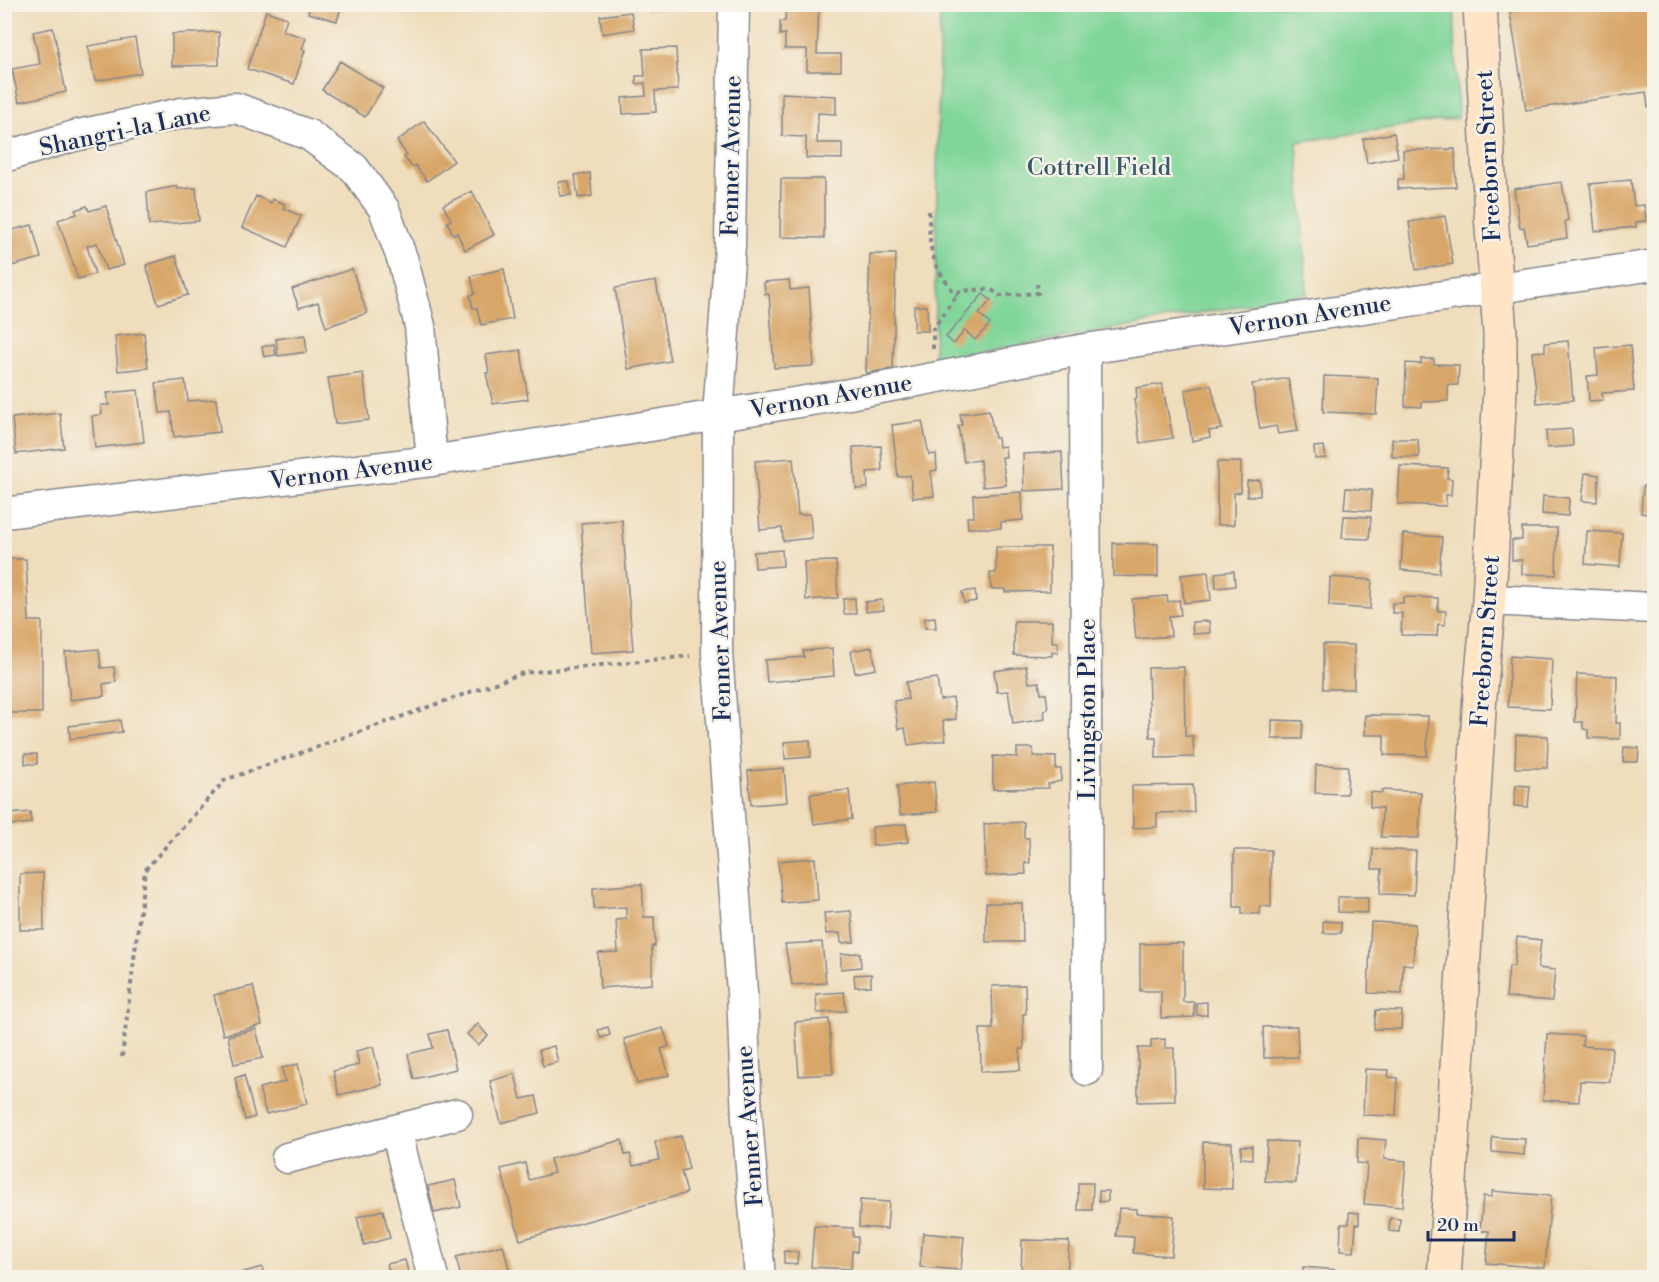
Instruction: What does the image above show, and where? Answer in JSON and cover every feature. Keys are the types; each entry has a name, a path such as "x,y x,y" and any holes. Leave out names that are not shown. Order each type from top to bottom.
{"street":[{"name":"Fenner Avenue","path":"734,4 730,246 718,416 717,653 742,992 747,1119 760,1278"},
{"name":"Freeborn Street","path":"1444,1278 1480,695 1489,600 1500,389 1497,288 1480,4"},
{"name":"Shangri-la Lane","path":"4,157 74,136 182,112 236,108 309,135 354,168 384,209 388,219 403,261 420,326 432,462"},
{"name":"Vernon Avenue","path":"4,513 432,462 849,394 1085,349 1654,265"},
{"name":"Livingston Place","path":"1085,349 1087,1070"},
{"path":"1489,600 1654,608"},
{"path":"287,1158 457,1114"},
{"path":"396,1130 433,1278"}],"path":[{"path":"929,211 929,242 937,270 957,296"},
{"path":"933,351 933,328 960,291 991,289 999,296 1038,292 1037,284"},
{"path":"122,1057 145,870 225,780 523,674 717,653"}],"green space":[{"name":"Cottrell Field","path":"940,5 1454,5 1458,118 1297,142 1307,294 934,361"}],"building":[{"path":"311,4 342,4 337,21 308,13"},
{"path":"646,4 679,4 680,7 646,10"},
{"path":"786,4 819,4 817,54 841,54 841,71 807,71 807,49 785,49 785,34 780,35 780,21 785,21"},
{"path":"1521,4 1654,4 1654,106 1648,107 1646,92 1526,110 1509,6"},
{"path":"266,11 287,18 283,31 306,38 302,49 305,50 294,84 247,69"},
{"path":"631,12 634,29 602,34 600,16"},
{"path":"53,28 66,92 19,102 12,69 40,64 33,32"},
{"path":"219,32 219,65 172,66 172,34"},
{"path":"135,38 141,73 95,81 88,46"},
{"path":"676,48 678,90 655,91 656,112 623,114 622,98 646,96 645,83 636,84 636,76 645,76 643,49"},
{"path":"340,61 383,88 365,117 322,90"},
{"path":"782,93 836,96 836,114 818,113 817,143 842,143 842,159 806,158 806,137 782,136"},
{"path":"424,121 454,161 427,181 415,165 412,167 404,157 407,155 397,141"},
{"path":"1394,133 1398,157 1367,163 1363,139"},
{"path":"1455,149 1456,187 1398,189 1398,179 1404,179 1403,150"},
{"path":"590,173 592,196 578,198 575,175"},
{"path":"781,179 824,179 824,238 780,237"},
{"path":"1631,180 1634,206 1644,205 1646,221 1636,222 1636,227 1595,231 1590,184"},
{"path":"569,181 571,195 560,196 558,182"},
{"path":"1562,182 1568,220 1565,221 1567,238 1527,244 1524,227 1520,228 1514,189"},
{"path":"177,186 178,189 196,188 199,221 149,225 147,192"},
{"path":"472,191 494,235 465,250 457,233 453,234 447,222 451,220 443,205"},
{"path":"256,196 271,203 272,199 285,204 283,208 301,216 287,247 242,227"},
{"path":"87,206 89,211 106,206 124,265 106,270 97,243 87,246 95,274 78,279 58,220 77,214 75,210"},
{"path":"1445,216 1453,264 1416,270 1409,222"},
{"path":"32,225 41,258 4,268 4,232"},
{"path":"870,254 896,254 893,369 866,373"},
{"path":"176,256 188,295 158,304 146,265"},
{"path":"352,269 367,313 326,327 318,302 299,308 292,289"},
{"path":"504,269 513,319 481,325 477,308 473,308 470,295 475,294 471,276"},
{"path":"789,280 790,290 809,288 814,366 774,368 769,294 765,294 764,282"},
{"path":"656,281 670,361 628,369 615,288"},
{"path":"983,294 991,300 979,314 990,324 975,340 965,330 954,344 946,337"},
{"path":"914,306 927,306 928,331 914,331"},
{"path":"144,333 148,368 118,371 115,336"},
{"path":"305,335 307,352 278,356 276,339"},
{"path":"1568,341 1573,400 1537,403 1532,352 1545,351 1545,343"},
{"path":"274,344 276,355 264,357 262,347"},
{"path":"1630,345 1634,391 1602,393 1603,400 1589,401 1587,376 1598,375 1596,348"},
{"path":"521,350 528,399 493,404 486,373 489,373 486,355"},
{"path":"1421,359 1434,359 1434,364 1459,365 1458,385 1448,385 1448,401 1422,402 1422,407 1405,406 1406,363 1421,364"},
{"path":"363,373 369,420 335,424 328,378"},
{"path":"1324,376 1378,378 1376,414 1323,412"},
{"path":"1288,378 1298,431 1278,434 1276,426 1260,429 1252,384"},
{"path":"185,380 188,401 216,399 220,432 174,437 171,412 160,413 156,383"},
{"path":"1162,384 1173,438 1140,443 1134,399 1137,399 1136,388"},
{"path":"1211,385 1222,429 1209,431 1210,437 1192,441 1185,390"},
{"path":"138,390 144,442 95,448 92,416 102,414 101,405 109,405 107,393"},
{"path":"989,410 999,447 1005,446 1006,457 1002,457 1006,485 983,487 980,460 964,462 958,426 962,425 960,414"},
{"path":"60,413 64,448 16,454 12,418"},
{"path":"922,421 929,455 936,454 937,470 931,471 934,496 913,498 910,475 898,477 892,425"},
{"path":"1572,429 1573,446 1547,448 1546,431"},
{"path":"1392,439 1418,439 1419,457 1392,457"},
{"path":"881,446 882,471 867,472 868,488 856,489 853,447"},
{"path":"1324,446 1326,458 1315,459 1314,447"},
{"path":"1062,452 1064,489 1024,491 1023,454"},
{"path":"793,458 798,515 810,514 812,538 783,541 782,528 760,530 755,461"},
{"path":"1217,462 1241,462 1241,492 1234,493 1234,525 1217,525"},
{"path":"1400,466 1448,468 1447,478 1452,479 1451,495 1446,495 1446,506 1398,504"},
{"path":"1585,473 1599,475 1597,502 1582,501"},
{"path":"1260,480 1260,496 1247,496 1247,481"},
{"path":"1643,486 1654,486 1654,515 1641,513"},
{"path":"1346,488 1372,490 1371,511 1344,509"},
{"path":"1022,492 1023,520 1001,522 1001,528 968,528 967,517 974,517 973,495"},
{"path":"1543,496 1569,498 1568,516 1542,514"},
{"path":"1344,516 1371,517 1369,539 1342,538"},
{"path":"622,520 633,650 591,653 581,523"},
{"path":"1522,528 1557,528 1556,575 1522,574 1522,560 1512,560 1512,540 1522,540"},
{"path":"1587,531 1622,533 1620,567 1585,564"},
{"path":"1650,531 1654,532 1654,567 1648,567"},
{"path":"1403,534 1442,537 1439,573 1401,570"},
{"path":"1113,543 1158,544 1158,577 1113,576"},
{"path":"996,547 1050,547 1050,591 1005,592 1005,589 991,589 990,573 996,573"},
{"path":"782,550 783,566 755,568 754,552"},
{"path":"4,559 26,559 29,621 42,621 42,713 7,713"},
{"path":"836,561 838,598 806,600 804,562"},
{"path":"1234,571 1235,586 1216,588 1215,573"},
{"path":"1208,572 1211,600 1184,603 1181,575"},
{"path":"1330,577 1372,580 1370,609 1329,606"},
{"path":"975,590 976,601 964,603 962,592"},
{"path":"1167,596 1168,602 1179,600 1181,615 1169,616 1171,636 1136,639 1132,599"},
{"path":"1403,597 1438,598 1438,611 1446,611 1445,625 1438,624 1437,636 1401,635 1402,613 1392,613 1392,603 1403,603"},
{"path":"855,598 856,614 844,614 843,599"},
{"path":"882,600 884,610 866,612 865,602"},
{"path":"935,617 936,628 925,628 925,618"},
{"path":"1014,621 1052,621 1052,642 1058,642 1058,653 1052,652 1052,656 1014,655"},
{"path":"1209,621 1210,633 1193,634 1192,622"},
{"path":"1323,644 1354,645 1354,689 1323,689"},
{"path":"872,647 876,669 855,673 851,651"},
{"path":"832,648 834,676 767,682 765,660 804,657 803,651"},
{"path":"99,649 101,668 114,667 116,682 103,684 104,696 70,700 65,652"},
{"path":"1510,656 1552,659 1550,709 1508,707"},
{"path":"1026,666 1029,683 1039,682 1041,694 1046,694 1048,709 1044,710 1045,719 1013,724 1008,691 997,692 994,671"},
{"path":"1184,667 1185,736 1193,736 1194,757 1156,758 1156,737 1150,737 1148,668"},
{"path":"1577,674 1617,676 1616,723 1620,723 1620,739 1588,738 1588,730 1583,729 1583,722 1575,722"},
{"path":"937,678 940,700 953,698 956,719 943,721 946,740 908,745 905,728 898,729 894,701 908,699 906,682"},
{"path":"1365,715 1428,716 1427,756 1384,755 1384,735 1365,735"},
{"path":"120,720 122,732 70,739 69,726"},
{"path":"1272,720 1303,721 1302,739 1272,739"},
{"path":"1516,735 1548,736 1547,768 1515,768"},
{"path":"810,740 811,757 785,759 784,742"},
{"path":"1624,747 1639,748 1638,762 1623,762"},
{"path":"1017,748 1033,748 1033,756 1056,757 1056,769 1061,769 1061,781 1048,784 1049,788 993,789 993,756 1017,757"},
{"path":"25,754 37,754 37,764 25,764"},
{"path":"1316,765 1348,766 1347,794 1315,793"},
{"path":"784,768 787,802 751,805 748,771"},
{"path":"934,782 937,812 900,815 897,786"},
{"path":"1193,785 1194,812 1157,813 1157,827 1133,828 1132,786"},
{"path":"1516,785 1530,786 1528,807 1514,806"},
{"path":"849,790 852,819 814,824 810,794"},
{"path":"1382,790 1421,792 1419,838 1381,837 1382,808 1370,807 1370,792 1382,793"},
{"path":"30,812 31,823 12,825 10,814"},
{"path":"1024,822 1024,838 1029,838 1030,863 1025,863 1026,874 986,876 984,824"},
{"path":"906,824 908,842 873,846 872,827"},
{"path":"1373,849 1416,851 1414,895 1380,894 1382,869 1372,869"},
{"path":"1234,850 1271,850 1271,907 1260,906 1260,914 1242,914 1242,907 1234,907"},
{"path":"815,858 818,900 782,903 778,861"},
{"path":"43,873 44,930 20,930 20,874"},
{"path":"642,884 644,917 654,917 655,946 652,946 652,984 600,988 598,953 618,952 616,920 626,919 626,907 594,909 593,888"},
{"path":"1338,897 1368,897 1368,913 1338,912"},
{"path":"986,903 1022,903 1023,942 986,942"},
{"path":"851,911 854,942 841,943 840,933 826,934 824,913"},
{"path":"1323,921 1341,922 1341,933 1323,933"},
{"path":"1371,922 1415,924 1413,965 1403,964 1402,994 1368,993"},
{"path":"1517,937 1541,940 1538,968 1555,970 1552,1001 1506,997 1509,966 1514,966"},
{"path":"822,942 826,983 792,985 785,944"},
{"path":"1183,943 1183,1002 1194,1002 1194,1017 1161,1018 1161,991 1140,991 1140,944"},
{"path":"860,953 861,967 841,969 841,954"},
{"path":"871,974 871,986 855,987 854,975"},
{"path":"1025,985 1024,1049 1020,1049 1020,1070 981,1072 980,1029 993,1029 992,986"},
{"path":"253,986 262,1025 223,1035 214,995"},
{"path":"844,992 846,1011 817,1013 816,994"},
{"path":"1207,1002 1207,1015 1197,1015 1196,1003"},
{"path":"1376,1010 1402,1011 1401,1029 1374,1029"},
{"path":"829,1019 833,1074 799,1076 795,1022"},
{"path":"478,1024 488,1036 478,1045 467,1034"},
{"path":"1297,1026 1298,1057 1264,1058 1263,1027"},
{"path":"608,1027 610,1035 601,1038 598,1030"},
{"path":"663,1028 669,1046 661,1049 669,1075 637,1084 624,1039"},
{"path":"256,1029 263,1058 234,1064 228,1036"},
{"path":"447,1030 456,1069 414,1079 408,1054 433,1048 430,1034"},
{"path":"1547,1034 1583,1036 1582,1046 1612,1048 1610,1082 1580,1081 1579,1102 1543,1100"},
{"path":"1165,1039 1165,1048 1174,1048 1175,1101 1138,1102 1138,1048 1151,1048 1151,1040"},
{"path":"554,1046 558,1062 543,1066 539,1050"},
{"path":"373,1047 382,1085 339,1095 333,1071 359,1065 356,1051"},
{"path":"298,1064 307,1104 266,1114 259,1088 285,1082 282,1068"},
{"path":"1365,1069 1389,1070 1388,1077 1398,1078 1396,1116 1363,1115"},
{"path":"515,1074 521,1099 536,1096 540,1113 501,1123 490,1081"},
{"path":"244,1075 255,1117 245,1120 235,1078"},
{"path":"681,1136 689,1169 681,1171 687,1193 520,1240 501,1169 525,1163 529,1180 554,1173 550,1159 622,1140 625,1155 630,1154 633,1166 659,1160 655,1142"},
{"path":"1492,1137 1525,1139 1524,1155 1492,1152"},
{"path":"1358,1138 1386,1140 1384,1159 1406,1161 1402,1207 1364,1204 1367,1164 1357,1163"},
{"path":"1267,1141 1298,1142 1296,1183 1265,1181"},
{"path":"1203,1142 1232,1143 1232,1189 1203,1188"},
{"path":"1241,1146 1252,1146 1252,1159 1241,1158"},
{"path":"455,1180 461,1207 434,1213 428,1186"},
{"path":"1078,1183 1093,1183 1092,1210 1078,1210"},
{"path":"1099,1191 1108,1191 1108,1201 1099,1202"},
{"path":"1492,1191 1551,1196 1545,1268 1486,1263 1489,1231 1480,1231 1483,1196 1492,1197"},
{"path":"860,1200 889,1202 887,1229 859,1227"},
{"path":"1119,1208 1137,1209 1136,1213 1174,1216 1171,1256 1133,1253 1134,1237 1116,1236"},
{"path":"383,1210 390,1238 364,1245 357,1217"},
{"path":"1349,1212 1359,1213 1354,1252 1340,1251 1341,1224 1349,1224"},
{"path":"1390,1218 1400,1219 1399,1232 1389,1231"},
{"path":"814,1226 853,1228 853,1237 858,1237 857,1252 852,1251 851,1269 811,1267"},
{"path":"923,1233 964,1237 961,1270 920,1267"},
{"path":"1022,1240 1069,1241 1067,1278 1021,1277"},
{"path":"503,1245 511,1277 461,1278 456,1257"},
{"path":"784,1251 798,1252 797,1264 784,1263"},
{"path":"405,1260 409,1275 415,1274 415,1278 391,1278 387,1264"},
{"path":"262,1267 265,1278 226,1278 226,1277"},
{"path":"1303,1267 1337,1270 1336,1278 1302,1278"},
{"path":"1363,1271 1396,1272 1396,1278 1363,1278"}]}
